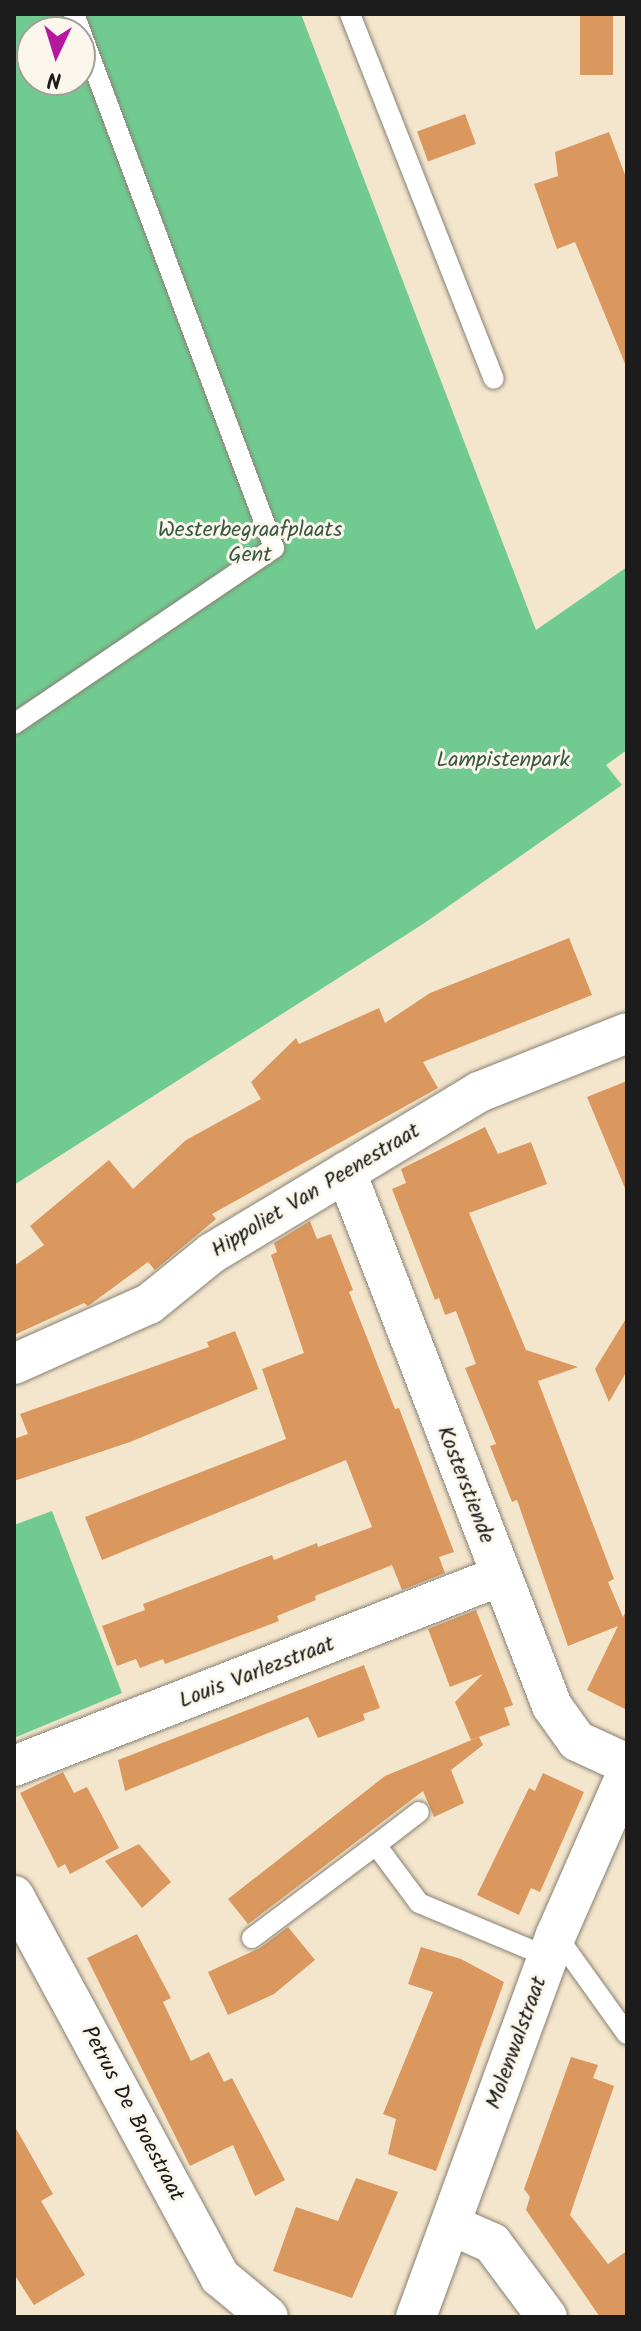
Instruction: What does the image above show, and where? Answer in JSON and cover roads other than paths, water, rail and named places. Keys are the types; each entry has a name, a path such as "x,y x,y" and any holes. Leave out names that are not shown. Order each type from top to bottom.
{"street":[{"name":"Hippoliet Van Peenestraat","path":"14,1364 149,1304 212,1253 479,1092 627,1033"},
{"name":"Kosterstiende","path":"346,1172 552,1706 577,1741 627,1764"},
{"name":"Louis Varlezstraat","path":"14,1766 500,1576"},
{"name":"Molenwalstraat","path":"416,2317 552,1946 627,1773"},
{"name":"Petrus De Broestraat","path":"14,1896 220,2277 268,2317"},
{"path":"451,2225 492,2243 547,2317"}],"lane":[{"path":"14,724 274,548 74,14"},
{"path":"350,14 494,379"},
{"path":"252,1938 419,1812"},
{"path":"376,1845 419,1903 552,1946 627,2034"}],"park label":[{"name":"Westerbegraafplaats Gent","path":"250,542"},
{"name":"Lampistenpark","path":"503,761"}]}
